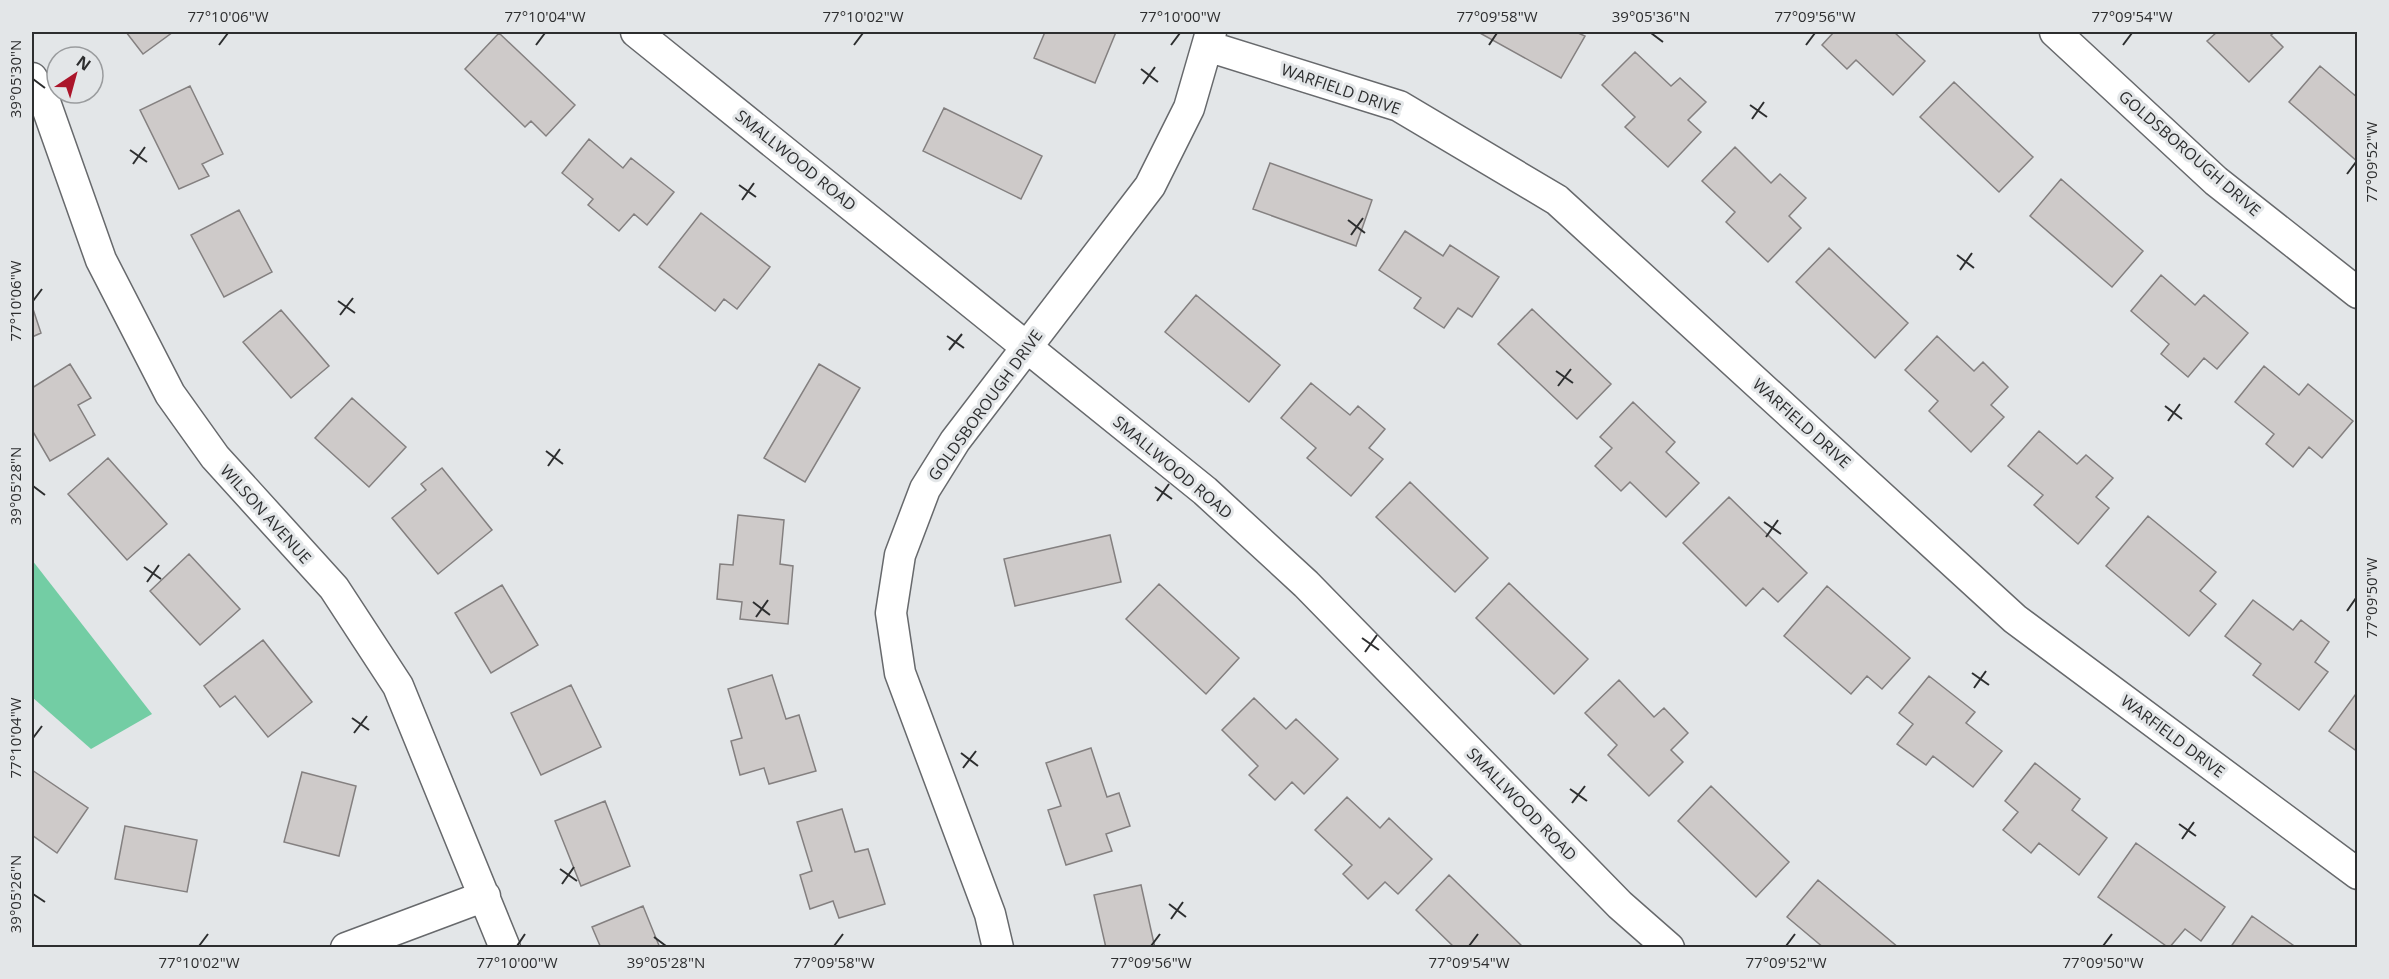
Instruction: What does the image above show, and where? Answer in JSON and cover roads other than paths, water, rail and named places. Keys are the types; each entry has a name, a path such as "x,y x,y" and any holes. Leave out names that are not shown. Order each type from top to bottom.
{"street":[{"name":"SMALLWOOD ROAD","path":"636,32 1205,491 1306,584 1620,905 1669,948"},
{"name":"GOLDSBOROUGH DRIVE","path":"2055,32 2216,181 2358,293"},
{"name":"GOLDSBOROUGH DRIVE","path":"998,948 990,914 900,673 891,613 900,555 924,489 955,441 1150,186 1188,108 1209,39"},
{"name":"WARFIELD DRIVE","path":"1209,39 1399,106 1557,200 2015,619 2358,874"},
{"name":"WILSON AVENUE","path":"32,78 44,99 101,260 170,394 215,457 334,588 398,686 505,948"},
{"path":"346,948 485,896"}]}
